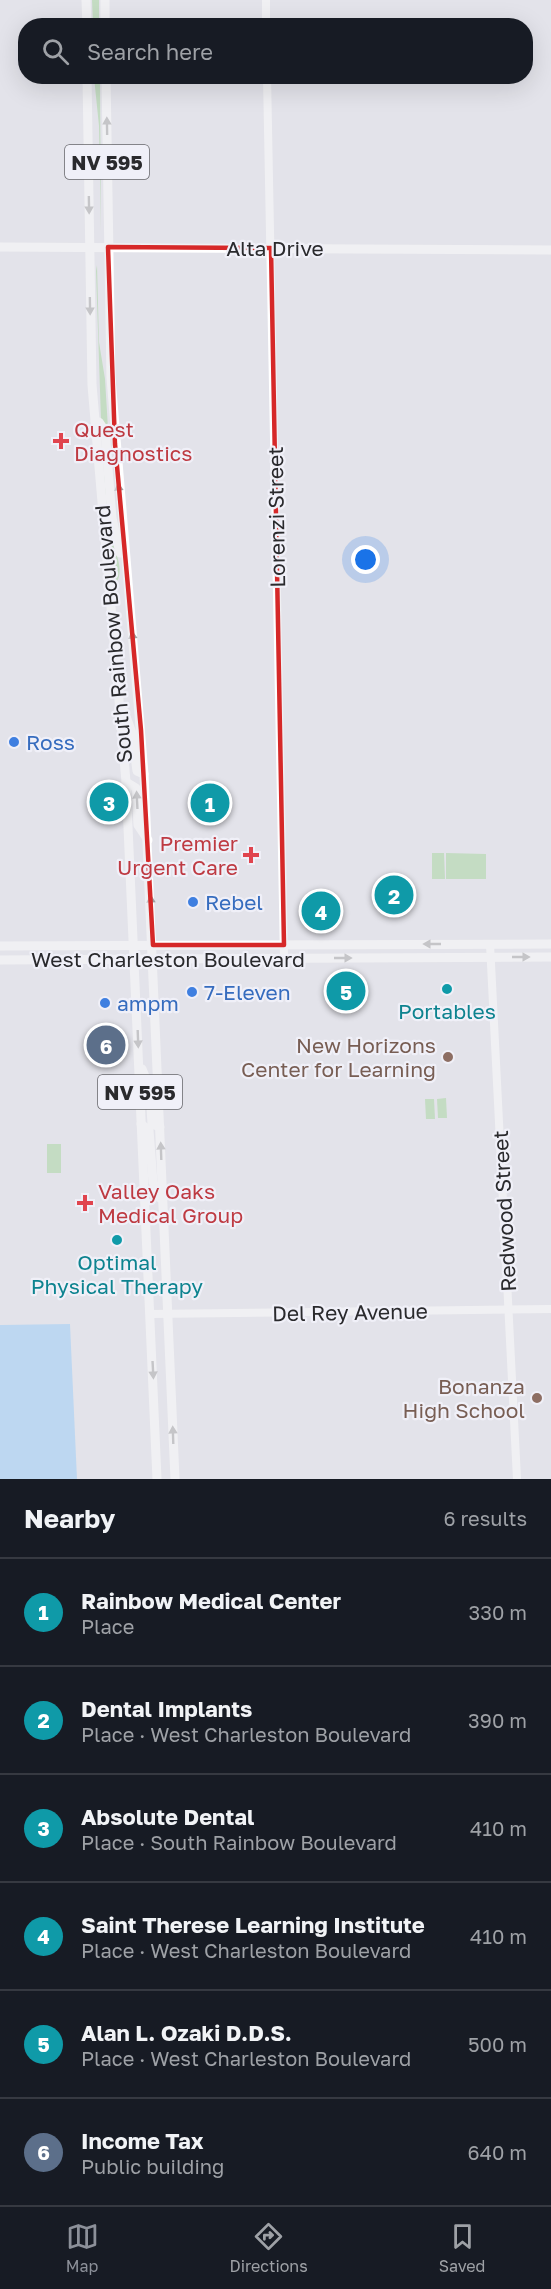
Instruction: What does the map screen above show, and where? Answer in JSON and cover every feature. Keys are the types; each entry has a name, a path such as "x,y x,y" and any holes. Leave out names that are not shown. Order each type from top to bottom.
{"main road":[{"path":"86,0 87,18"},
{"path":"105,0 105,18"},
{"name":"South Rainbow Boulevard","path":"87,84 95,421 126,782 157,1479"},
{"name":"South Rainbow Boulevard","path":"106,84 112,389 148,840 175,1479"},
{"name":"Alta Drive","path":"0,247 551,250"},
{"path":"95,421 99,422 105,431 112,518 126,571"},
{"path":"120,700 132,733 134,766 139,773 144,774"},
{"path":"126,782 136,788 138,825 148,840"},
{"name":"West Charleston Boulevard","path":"0,946 551,944"},
{"name":"West Charleston Boulevard","path":"0,960 551,957"},
{"path":"139,1061 150,1089 152,1124 160,1127"},
{"path":"141,1124 149,1130 153,1182 163,1203"}],"street":[{"path":"266,0 266,18"},
{"name":"Lorenzi Street","path":"267,84 284,958"},
{"name":"Redwood Street","path":"490,944 517,1479"},
{"name":"Del Rey Avenue","path":"150,1314 551,1309"}],"highlighted area":[{"path":"108,247 271,248 284,945 153,945 141,730 115,444"}],"green space":[{"path":"92,0 99,0 99,18 93,18"},
{"path":"95,84 100,84 101,232 99,126"},
{"path":"97,265 99,342 105,379 109,445 101,420"},
{"path":"102,436 111,532 107,514"},
{"path":"111,532 119,561 120,573 116,583 115,582"},
{"path":"432,853 444,853 445,879 432,879"},
{"path":"446,853 486,854 486,879 446,879"},
{"path":"446,1098 447,1118 438,1118 437,1099"},
{"path":"425,1099 434,1099 435,1119 426,1119"},
{"path":"47,1144 61,1144 61,1173 47,1173"}],"water":[{"path":"70,1324 77,1479 0,1479 0,1325"}],"place":[{"name":"Quest Diagnostics","path":"61,441"},
{"name":"Ross","path":"14,742"},
{"name":"Absolute Dental","path":"109,802"},
{"name":"Rainbow Medical Center","path":"210,803"},
{"name":"Premier Urgent Care","path":"251,855"},
{"name":"Dental Implants","path":"394,895"},
{"name":"Rebel","path":"193,902"},
{"name":"Saint Therese Learning Institute","path":"321,911"},
{"name":"Portables","path":"447,989"},
{"name":"Alan L. Ozaki D.D.S.","path":"346,991"},
{"name":"7-Eleven","path":"192,992"},
{"name":"ampm","path":"105,1003"},
{"name":"Income Tax","path":"106,1045"},
{"name":"New Horizons Center for Learning","path":"448,1057"},
{"name":"Valley Oaks Medical Group","path":"85,1203"},
{"name":"Optimal Physical Therapy","path":"117,1240"},
{"name":"Bonanza High School","path":"537,1398"}]}
